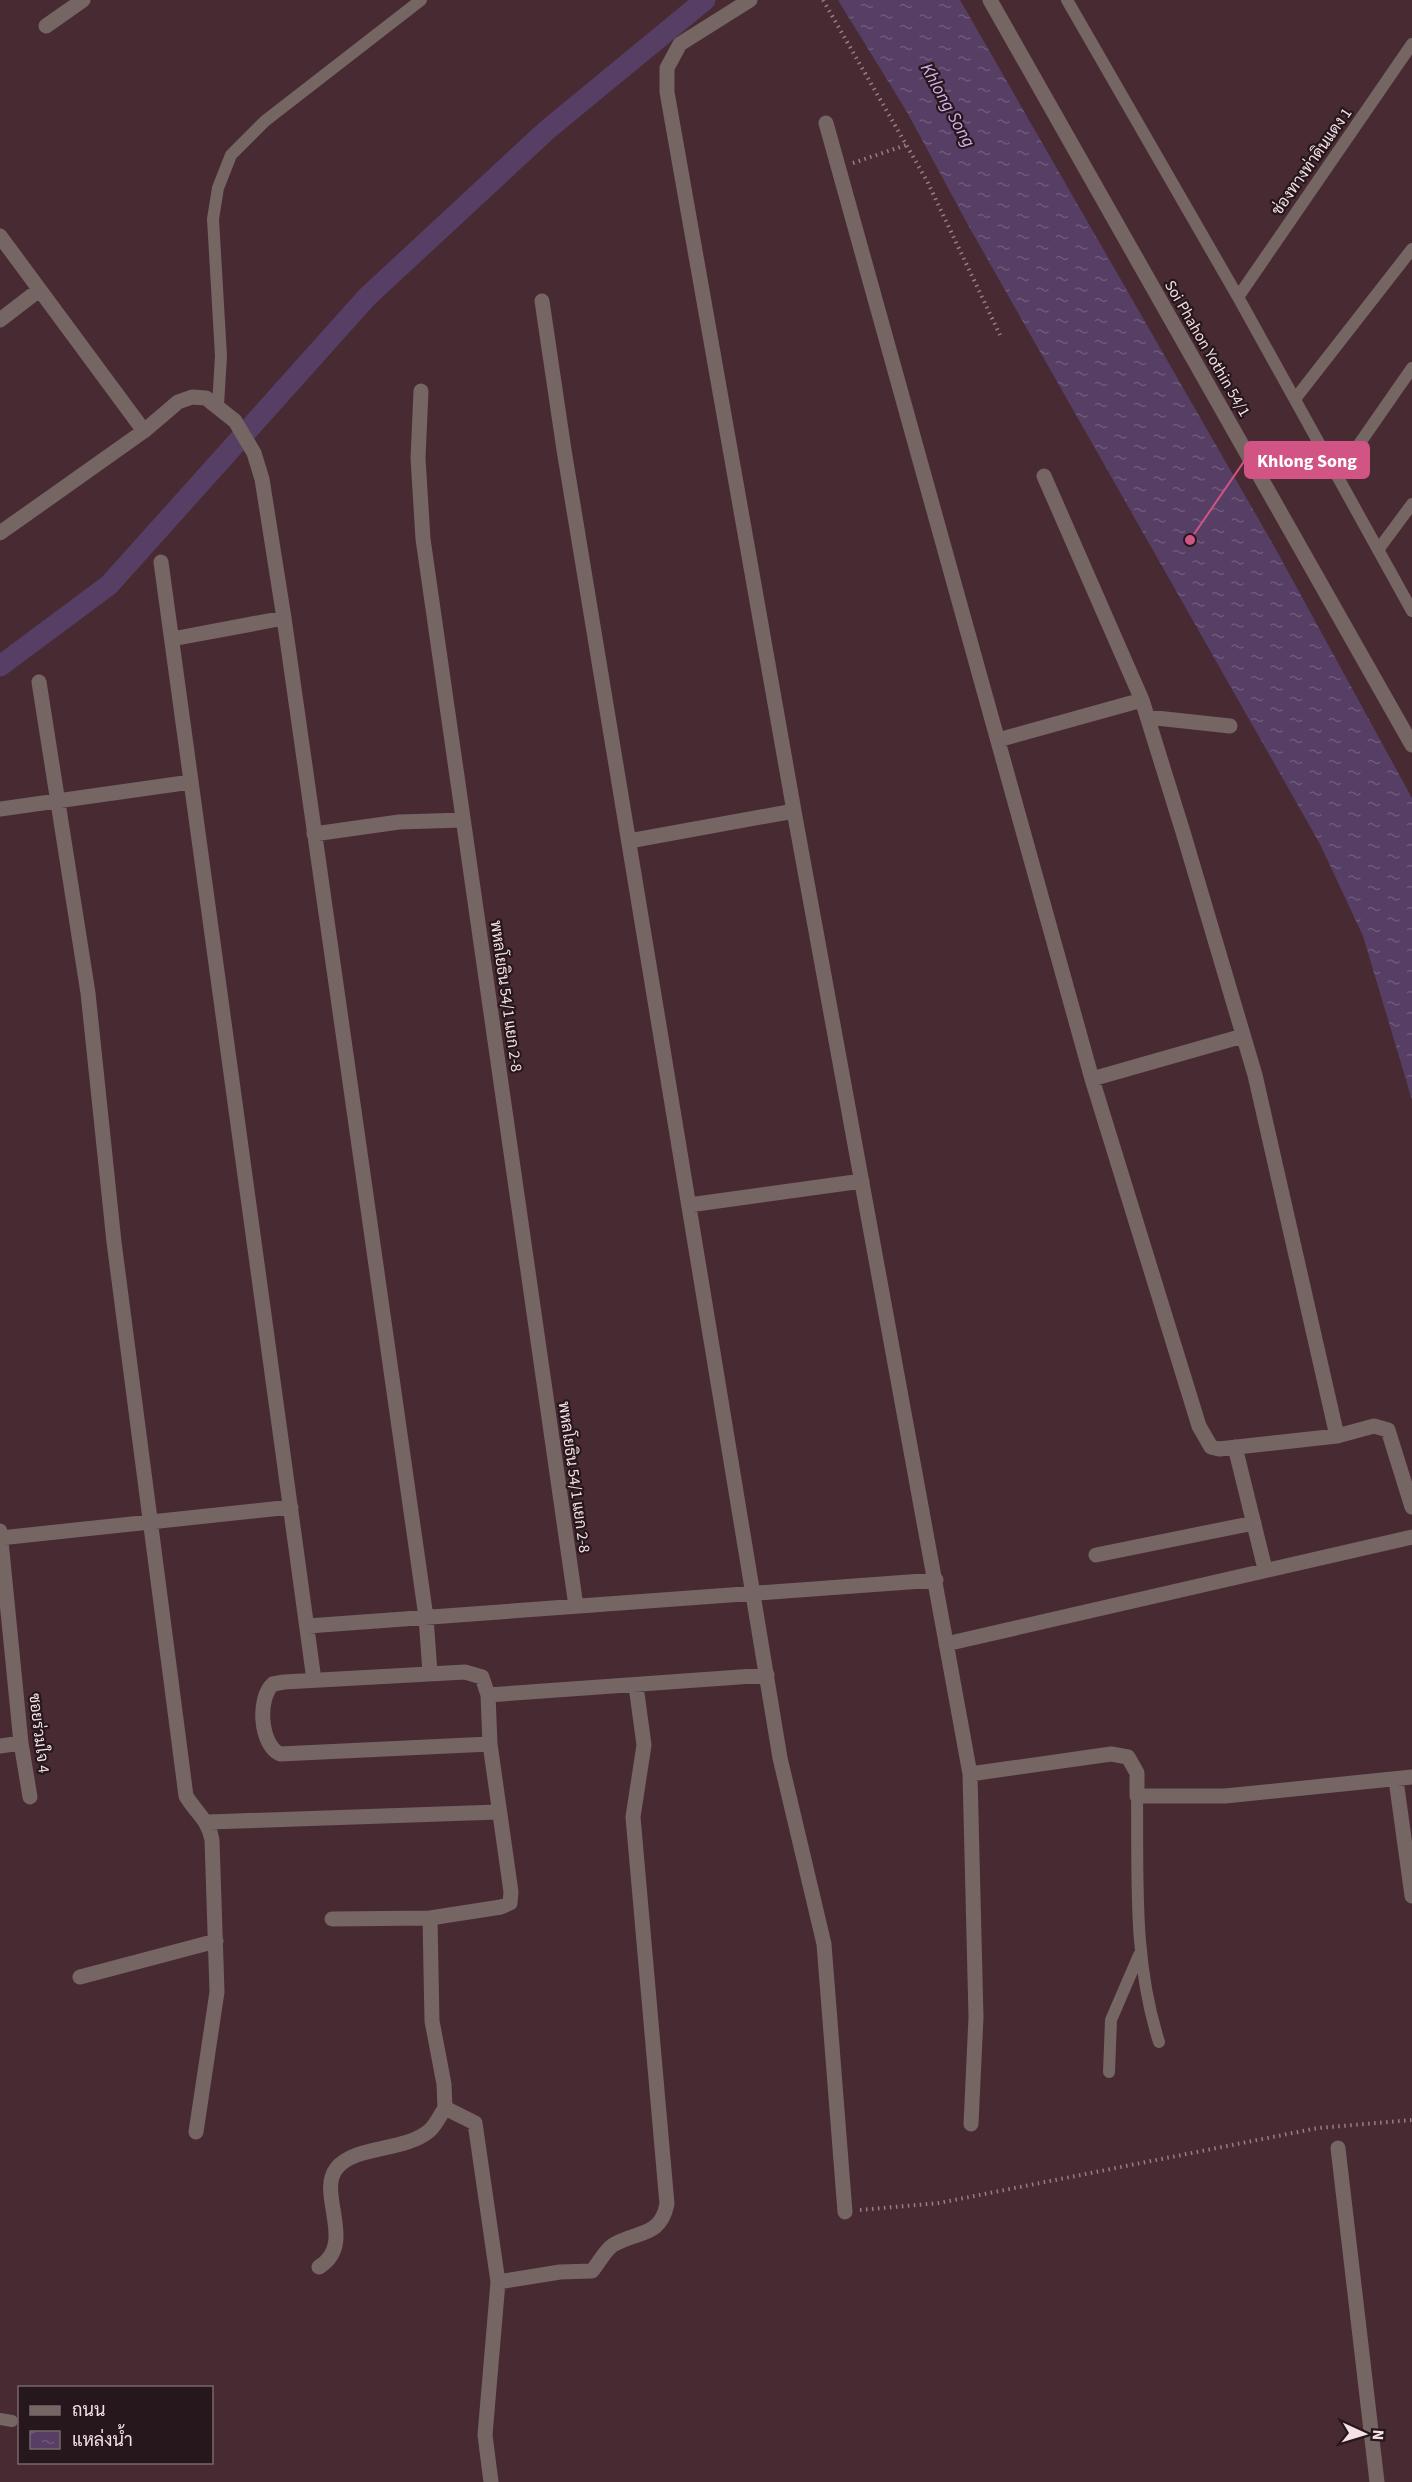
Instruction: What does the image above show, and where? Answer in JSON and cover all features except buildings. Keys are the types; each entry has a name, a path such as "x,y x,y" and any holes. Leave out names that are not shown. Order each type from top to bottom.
{"street":[{"path":"46,26 83,0"},
{"path":"750,0 681,44 667,68 667,92 794,811 970,1774 976,2017 971,2124"},
{"name":"Soi Phahon Yothin 54/1","path":"990,0 1412,745"},
{"path":"826,123 1092,1078 1199,1426 1211,1447 1219,1449 1337,1436 1374,1426 1388,1430 1412,1507"},
{"path":"0,236 144,431"},
{"path":"0,320 39,290"},
{"path":"542,301 564,450 780,1758 824,1944 845,2212"},
{"name":"พหลโยธิน 54/1 แยก 2-8","path":"421,390 418,458 423,539 576,1606"},
{"path":"0,533 144,431 178,402 192,397 206,398 218,405 235,421 255,453 262,479 284,618 426,1617 430,1673"},
{"path":"1044,476 1142,700 1255,1075 1337,1436"},
{"path":"161,562 314,1680"},
{"path":"172,639 284,618"},
{"path":"39,682 88,993 114,1242 186,1796 195,1810 208,1822 212,1840 217,1992 196,2132"},
{"path":"998,740 1142,700"},
{"path":"1147,717 1230,726"},
{"path":"0,809 191,782"},
{"path":"629,841 794,811"},
{"path":"314,834 382,823 463,820"},
{"path":"1092,1078 1244,1036"},
{"path":"689,1205 862,1181"},
{"path":"1235,1447 1265,1569"},
{"path":"0,1538 291,1507"},
{"path":"1096,1555 1254,1523"},
{"name":"ซอยร่วมใจ 4","path":"0,1531 21,1743 30,1797"},
{"path":"946,1644 1412,1537"},
{"path":"308,1626 936,1580"},
{"path":"332,1919 430,1918 501,1907 510,1903 511,1892 490,1744 488,1695 482,1677 476,1673 430,1673 314,1680 273,1684 267,1689 264,1705 266,1739 273,1751 286,1754 490,1744"},
{"path":"488,1695 767,1675"},
{"path":"498,2282 560,2272 592,2271 610,2246 655,2229 664,2218 667,2204 633,1817 644,1745 636,1686"},
{"path":"0,1746 21,1743"},
{"path":"970,1774 1111,1755 1128,1757 1137,1773 1137,1796 1225,1796 1412,1778"},
{"path":"1396,1780 1412,1896"},
{"path":"208,1822 498,1812"},
{"path":"319,2267 330,2261 336,2250 332,2186 334,2172 352,2157 404,2145 430,2130 445,2108 444,2084 432,2021 430,1918"},
{"path":"80,1977 216,1941"},
{"path":"445,2108 475,2123 483,2161 498,2282 485,2435 491,2482"},
{"path":"1338,2148 1377,2482"}],"lane":[{"path":"218,405 221,356 213,219 218,188 231,155 265,121 421,0"},
{"path":"1067,0 1238,297 1412,609"},
{"name":"ช่องทางท่าดินแดง 1","path":"1238,297 1412,44"},
{"path":"1294,399 1412,249"},
{"path":"1337,476 1412,368"},
{"path":"1378,550 1412,504"},
{"path":"1137,1796 1139,1954 1149,2010 1159,2042"},
{"path":"1109,2072 1111,2020 1139,1954"}],"path":[{"path":"823,0 927,181 1000,335"},
{"path":"839,168 906,145"},
{"path":"845,2212 939,2203 1318,2128 1412,2120"}],"water":[{"path":"838,0 960,0 1274,546 1412,798 1412,1100 1363,936 1320,844 968,225 907,112"}],"waterway":[{"path":"0,666 109,585 367,297 547,130 705,0"}],"place":[{"name":"Khlong Song","path":"1190,540"}]}
